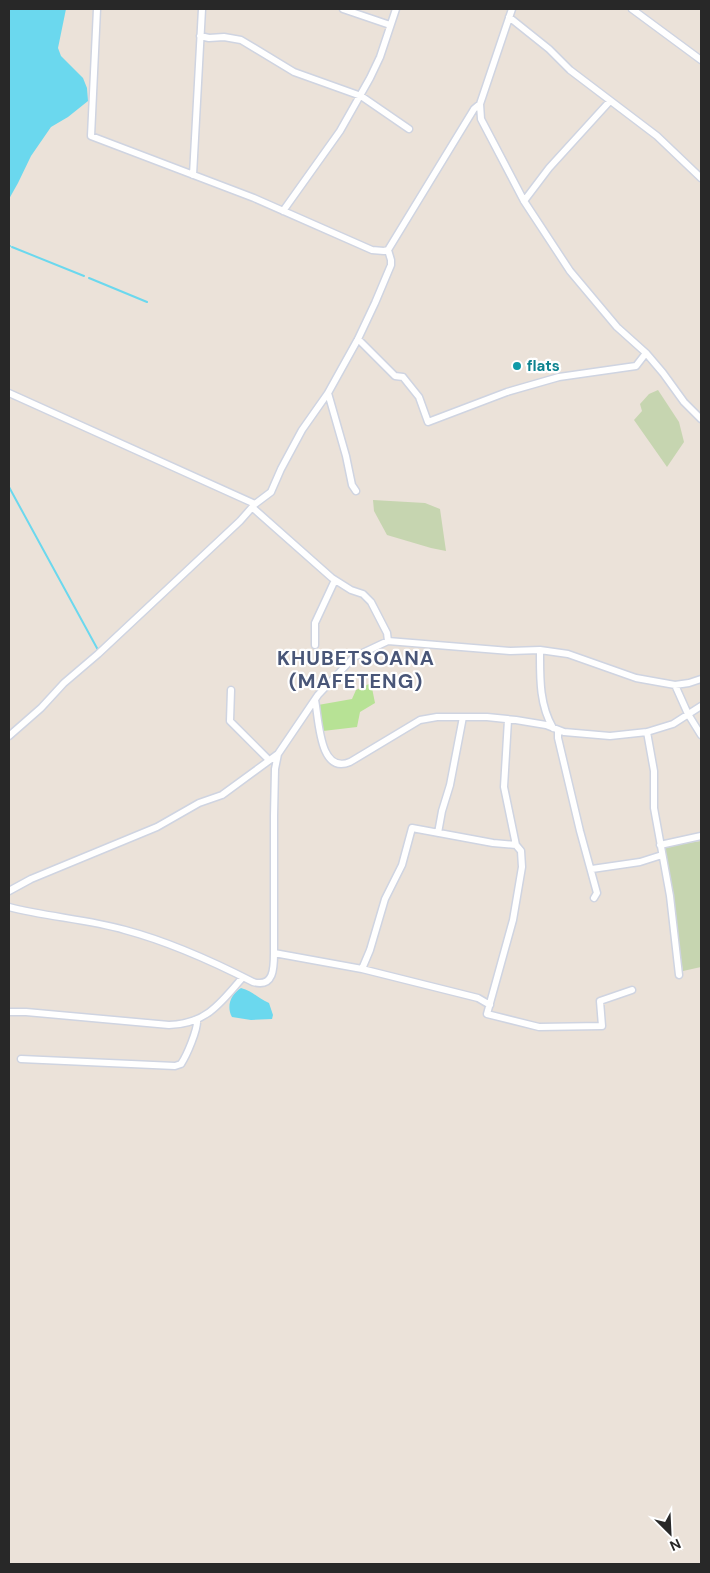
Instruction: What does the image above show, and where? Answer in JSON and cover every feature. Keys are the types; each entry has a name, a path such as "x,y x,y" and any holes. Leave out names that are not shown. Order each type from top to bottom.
{"street":[{"path":"97,9 91,136 254,198 372,250 388,250"},
{"path":"193,175 202,9"},
{"path":"343,9 390,25"},
{"path":"283,211 318,163 360,96 380,57 396,9"},
{"path":"512,9 480,104 481,119 524,201 570,271 617,327 646,353 684,402 701,419"},
{"path":"632,9 701,60"},
{"path":"509,17 549,48 570,70 656,136 701,178"},
{"path":"200,36 241,40 294,72 360,96 409,129"},
{"path":"524,201 549,168 610,101"},
{"path":"9,736 271,492 302,430 328,393 358,339 391,265 388,250 474,109 480,104"},
{"path":"358,339 394,376 403,377 419,397 428,422 508,392 559,377 636,366 646,353"},
{"path":"9,393 254,506 335,580 351,590 363,594 371,602 388,641"},
{"path":"328,393 346,456 352,485 356,492"},
{"path":"316,645 315,623 335,580"},
{"path":"9,891 31,879 157,827 199,803 222,795 278,754 315,700 354,657 388,641 510,651 540,650 568,654 636,678 675,685 701,679"},
{"path":"540,650 540,686 546,716 556,729 580,832 592,869 597,893 594,898"},
{"path":"675,685 688,714 701,735"},
{"path":"231,690 230,721 269,760"},
{"path":"315,700 325,753 330,760 339,764 350,762 420,720 437,717 516,720 564,732 610,736 647,732 674,724 701,706"},
{"path":"438,833 450,785 463,717"},
{"path":"508,720 504,787 516,845 521,851 522,867 513,920 486,1014 539,1027 602,1026 600,1001 632,990"},
{"path":"647,732 654,771 654,808 670,896 679,975"},
{"path":"9,907 31,913 85,921 125,930 192,953 260,984 265,983 273,972 275,769 278,754"},
{"path":"362,969 370,950 385,899 402,865 412,828 516,845"},
{"path":"660,845 701,836"},
{"path":"592,869 640,862 662,855"},
{"path":"274,953 362,969 478,998 490,1005"},
{"path":"9,1012 182,1025 197,1020 216,1009 243,977"},
{"path":"21,1059 175,1066 181,1064 190,1048 198,1024 197,1020"}],"green space":[{"path":"658,390 679,422 684,442 667,467 634,420 642,411 640,404 649,394"},
{"path":"373,500 425,503 440,509 446,551 387,535 374,511"},
{"path":"371,683 375,703 360,712 357,727 323,731 318,705 352,699 356,690"},
{"path":"701,841 701,967 683,971 663,847"}],"water":[{"path":"9,9 66,9 58,48 61,56 83,78 87,88 88,101 68,117 51,127 31,156 9,199"},
{"path":"241,988 269,1003 273,1015 272,1019 251,1020 232,1017 229,1009 230,1001"}],"waterway":[{"path":"12,247 84,276"},
{"path":"89,278 147,302"},
{"path":"9,487 98,650"}],"place":[{"name":"flats","path":"517,366"}],"district":[{"name":"KHUBETSOANA (MAFETENG)","path":"356,670"}]}
